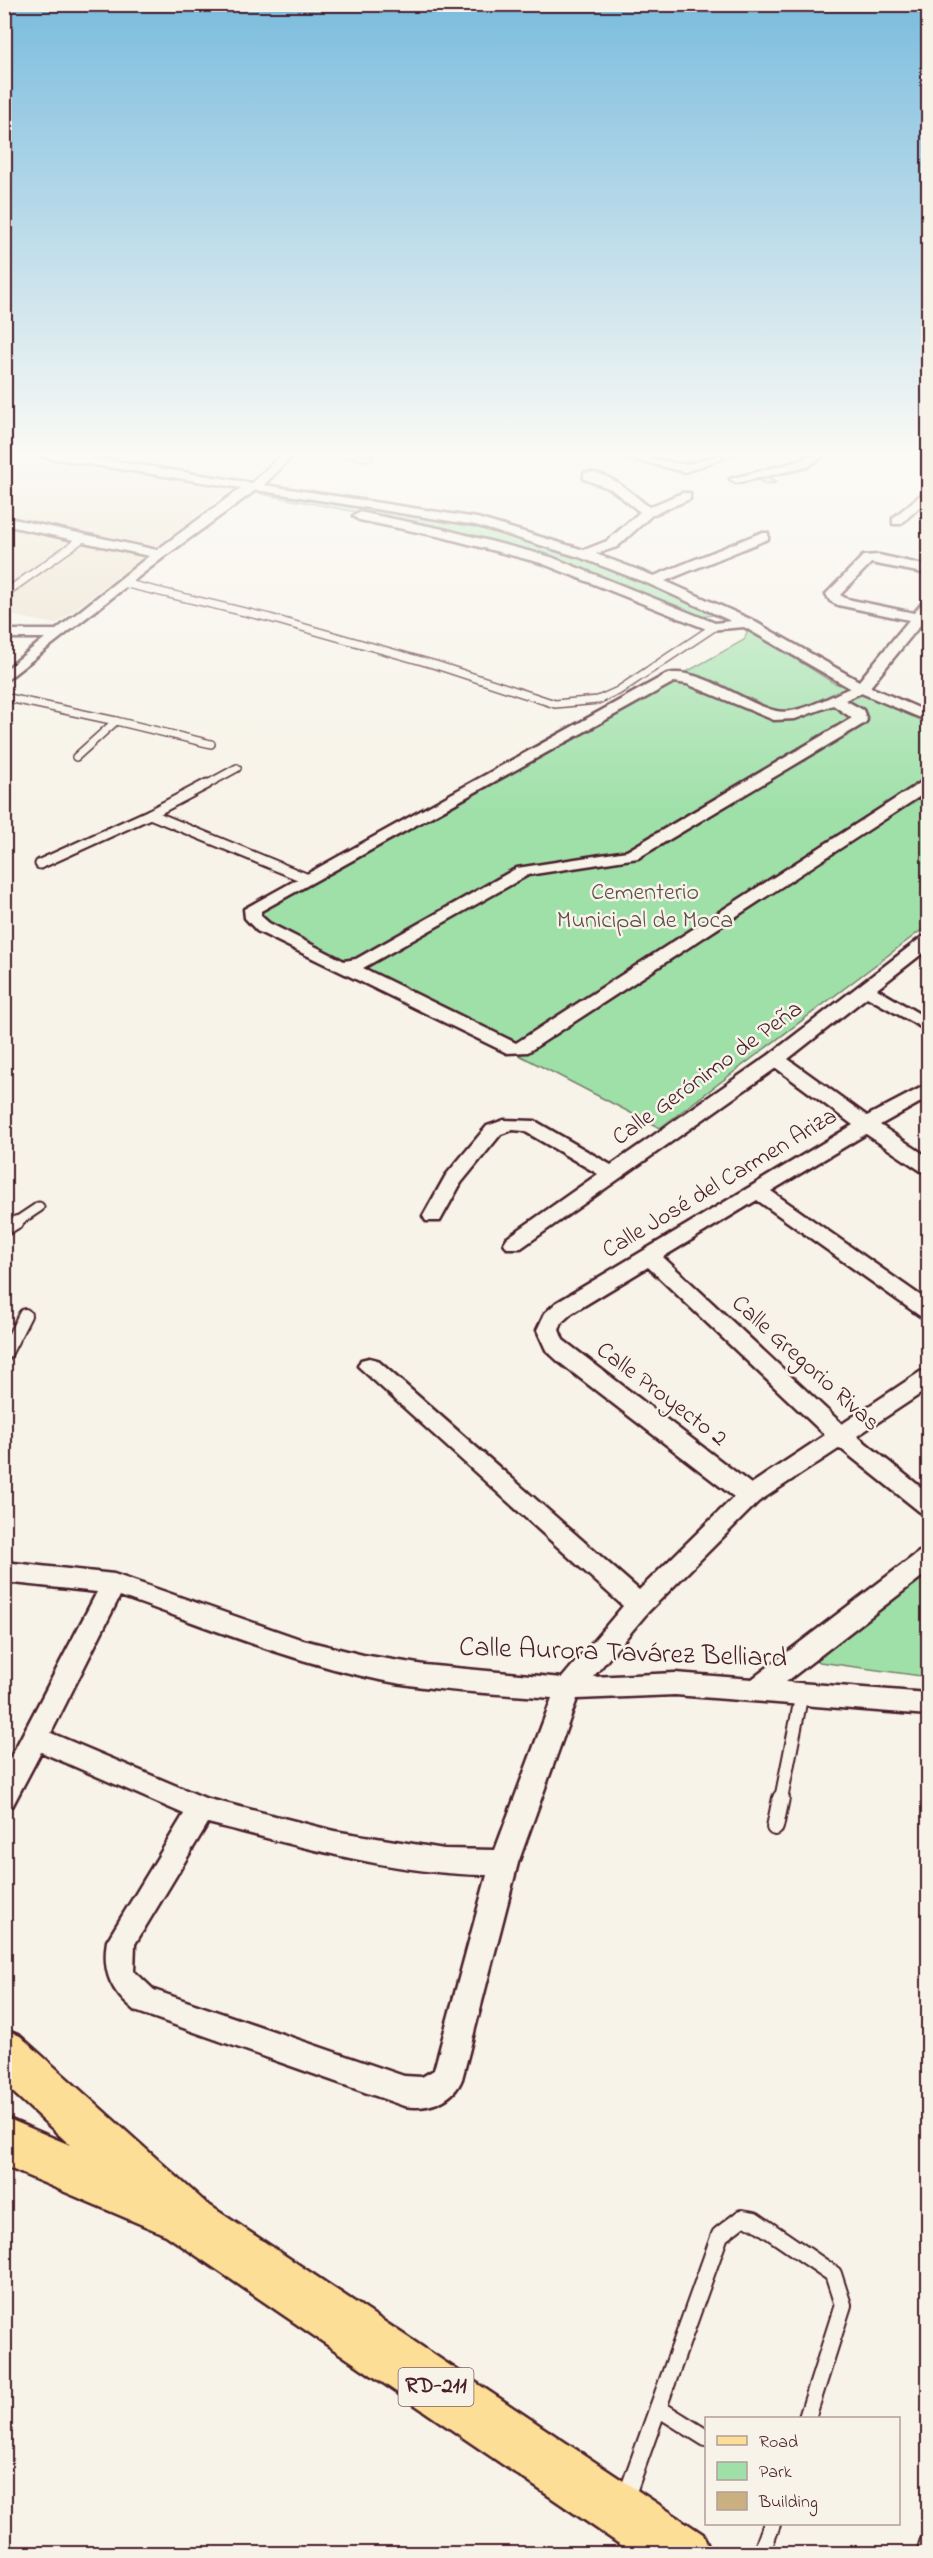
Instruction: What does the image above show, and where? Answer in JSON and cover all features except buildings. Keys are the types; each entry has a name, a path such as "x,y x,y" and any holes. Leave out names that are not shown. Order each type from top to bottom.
{"main road":[{"name":"RD-211","path":"4,2052 188,2221 683,2553"},
{"name":"RD-211","path":"4,2140 188,2221"}],"street":[{"path":"4,678 136,572"},
{"path":"577,572 714,627 746,622"},
{"path":"632,572 746,622 861,688 928,717"},
{"path":"654,581 675,572"},
{"path":"855,572 833,594 843,602 919,618"},
{"path":"928,605 861,688 810,710 790,716 774,716 690,680 672,678 252,909 253,918 263,927 514,1048 520,1048 928,783"},
{"path":"4,634 57,634"},
{"path":"347,967 376,956 523,871 549,865 604,862 632,855 860,720 858,713 832,699"},
{"name":"Calle Gerónimo de Peña","path":"514,1244 776,1059 928,941"},
{"path":"866,989 928,1026"},
{"path":"776,1059 866,1125 928,1166"},
{"name":"Calle José del Carmen Ariza","path":"548,1330 553,1318 564,1308 866,1125 928,1090"},
{"path":"432,1216 453,1180 494,1130 511,1124 528,1125 612,1174"},
{"path":"758,1191 928,1311"},
{"name":"Calle Gregorio Rivas","path":"650,1257 840,1435 928,1506"},
{"name":"Calle Proyecto 2","path":"548,1330 554,1344 567,1356 750,1496"},
{"path":"369,1366 639,1605"},
{"path":"202,1809 121,1941 118,1958 119,1976 130,1990 145,2001 421,2095 435,2090 447,2079 504,1863 568,1689 639,1605 750,1496 928,1378"},
{"path":"758,1689 928,1559"},
{"name":"Calle Aurora Tavárez Belliard","path":"4,1572 114,1584 303,1650 363,1666 424,1676 568,1689 675,1684 928,1704"},
{"path":"4,1797 114,1584"},
{"path":"35,1738 202,1809 345,1845 444,1862 504,1863"}],"lane":[{"path":"4,594 35,572"},
{"path":"123,583 270,618 436,665 555,704 598,700 618,691 714,627"},
{"path":"4,698 212,744"},
{"path":"76,757 116,721"},
{"path":"40,864 150,814 237,768"},
{"path":"150,814 308,879"},
{"path":"4,1230 39,1207"},
{"path":"4,1356 25,1315"},
{"path":"775,1827 802,1693"},
{"path":"621,2511 720,2235 742,2218 753,2220 833,2274 840,2292 843,2306 840,2320 807,2417"},
{"path":"658,2408 705,2437"},
{"path":"761,2553 770,2525"},
{"path":"925,2553 928,2543"}],"shaded area":[{"path":"5,572 123,572 56,624 5,614"}],"green space":[{"path":"588,572 619,572 723,613 702,617"},
{"name":"Cementerio Municipal de Moca","path":"748,629 832,682 928,719 928,925 660,1128 249,915 744,640"},
{"path":"928,1573 928,1677 812,1661"}]}
